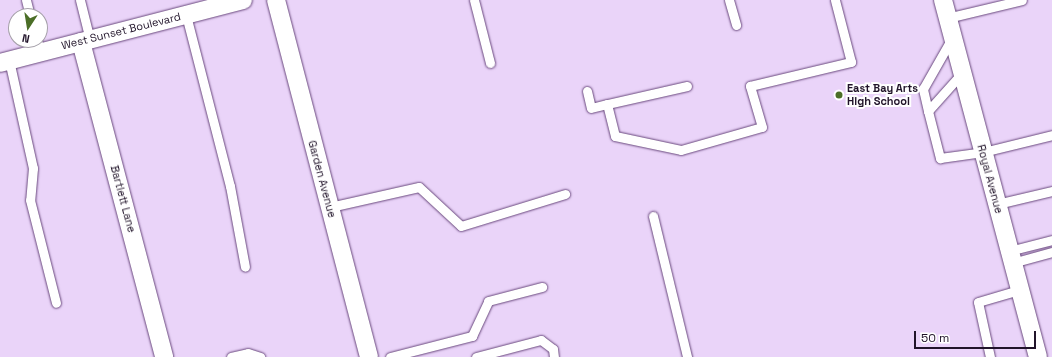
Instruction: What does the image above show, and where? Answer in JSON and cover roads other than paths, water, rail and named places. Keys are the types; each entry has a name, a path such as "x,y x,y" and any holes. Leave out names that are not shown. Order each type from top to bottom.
{"street":[{"name":"West Sunset Boulevard","path":"48,45 86,41 243,0"},
{"name":"Garden Avenue","path":"276,0 369,357"},
{"name":"Royal Avenue","path":"942,0 1038,357"},
{"name":"Bartlett Lane","path":"86,41 164,357"},
{"name":"West Sunset Boulevard","path":"4,62 35,48"}],"lane":[{"path":"80,0 86,41"},
{"path":"474,0 490,62"},
{"path":"730,0 736,25"},
{"path":"607,104 615,136 681,150 762,127 750,86 851,62 835,0"},
{"path":"947,18 1022,0"},
{"path":"186,15 228,179 245,267"},
{"path":"952,37 923,89 940,158 983,152 1052,135"},
{"path":"4,62 33,168 30,200 56,303"},
{"path":"928,111 962,73"},
{"path":"587,91 591,108 687,86"},
{"path":"330,207 419,187 461,226 565,194"},
{"path":"997,204 1052,191"},
{"path":"653,216 687,357"},
{"path":"1011,257 1052,240"},
{"path":"1011,257 1052,252"},
{"path":"390,357 472,336 488,301 542,287"},
{"path":"990,357 978,302 1019,290"},
{"path":"476,357 541,340 553,349 554,357"},
{"path":"231,357 248,354 260,357"}],"place":[{"name":"East Bay Arts High School","path":"839,95"}]}
